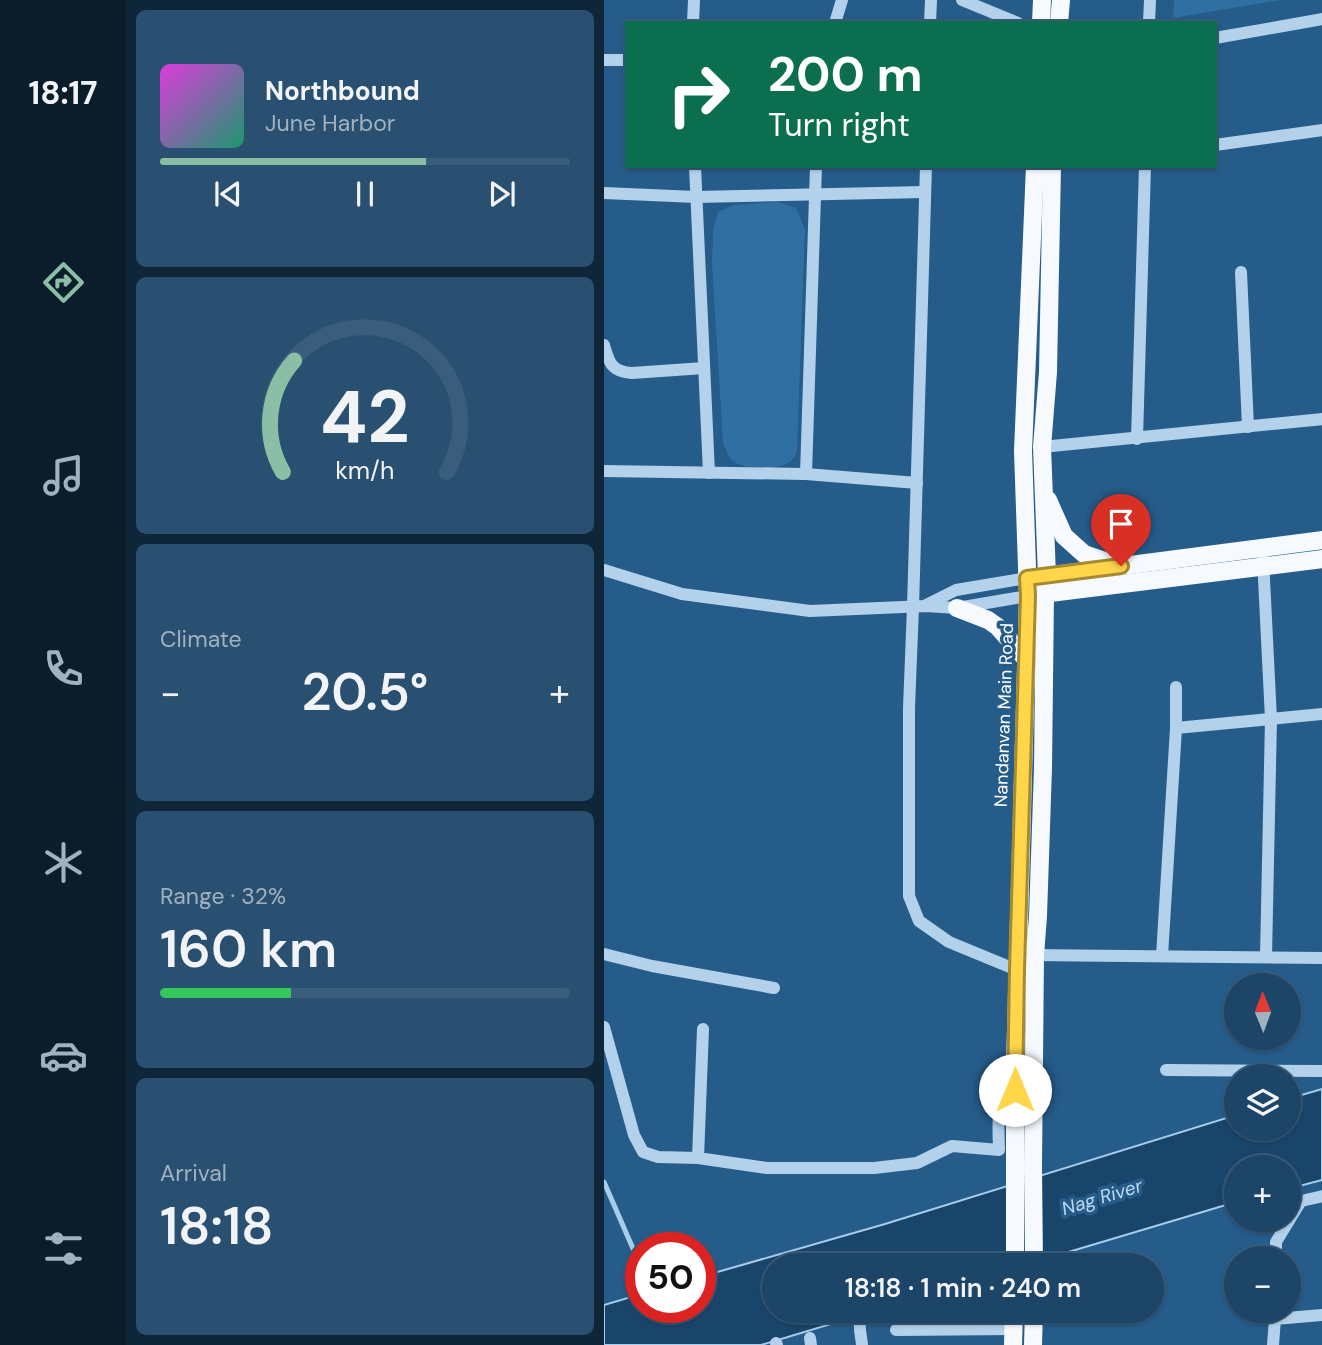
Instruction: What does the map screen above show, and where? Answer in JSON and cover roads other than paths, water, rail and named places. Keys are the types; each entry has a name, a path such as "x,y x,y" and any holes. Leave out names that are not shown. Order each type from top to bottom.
{"main road":[{"path":"1041,21 1042,0"},
{"path":"1059,21 1061,0"},
{"name":"Nandanvan Main Road","path":"1015,1253 1015,1065 1023,960 1026,659 1033,589 1023,451 1035,168"},
{"path":"1047,576 1043,447 1048,372 1052,168"},
{"path":"1044,491 1064,536 1084,554 1121,566"},
{"path":"1034,1253 1033,1167 1023,960 1038,916 1042,808 1033,589 1047,576 1322,540"},
{"path":"1033,589 1322,559"},
{"path":"957,608 988,620 998,627 1026,659"},
{"path":"1033,1345 1034,1323"}],"street":[{"path":"693,21 694,0"},
{"path":"836,21 842,0"},
{"path":"930,21 931,0"},
{"path":"962,0 1013,21"},
{"path":"1149,21 1150,0"},
{"path":"1217,38 1322,19"},
{"path":"604,61 625,60"},
{"path":"1217,145 1322,130"},
{"path":"695,168 709,472"},
{"path":"806,474 816,168"},
{"path":"926,168 917,483 919,606 908,708 909,896 919,921 949,942 1023,960 1162,956 1322,958"},
{"path":"1137,439 1145,168"},
{"path":"604,193 696,197 925,192"},
{"path":"1241,272 1248,427"},
{"path":"604,345 609,362 620,372"},
{"path":"604,373 704,368"},
{"path":"1043,447 1322,418"},
{"path":"604,471 806,474 917,483"},
{"path":"1262,548 1271,719 1266,957"},
{"path":"604,570 682,594 810,611 919,606 957,608 1033,589"},
{"path":"919,606 956,590 1033,589"},
{"path":"1162,956 1176,728 1176,687"},
{"path":"1176,728 1322,714"},
{"path":"604,954 652,966 774,988"},
{"path":"604,1027 634,1135 643,1152 658,1157 698,1158 767,1168 874,1168 917,1163 952,1146 1000,1150 998,1104 1006,1078 1015,1065"},
{"path":"698,1158 703,1029"},
{"path":"1166,1070 1322,1071"},
{"path":"1276,1246 1302,1201 1322,1196"},
{"path":"1301,1315 1322,1315"},
{"path":"860,1323 862,1345"},
{"path":"1273,1345 1274,1323"},
{"path":"896,1330 1013,1337"}],"water":[{"name":"Nag River","path":"1322,1089 1322,1180 1301,1186 1301,1155 1224,1155 1224,1206 1065,1253 784,1253 1224,1119 1224,1141 1301,1141 1301,1095"},
{"path":"762,1259 762,1323 834,1323 761,1345 604,1345 604,1305 625,1299 625,1323 716,1323 716,1272"}],"waterway":[{"path":"604,1182 626,1232"}]}
